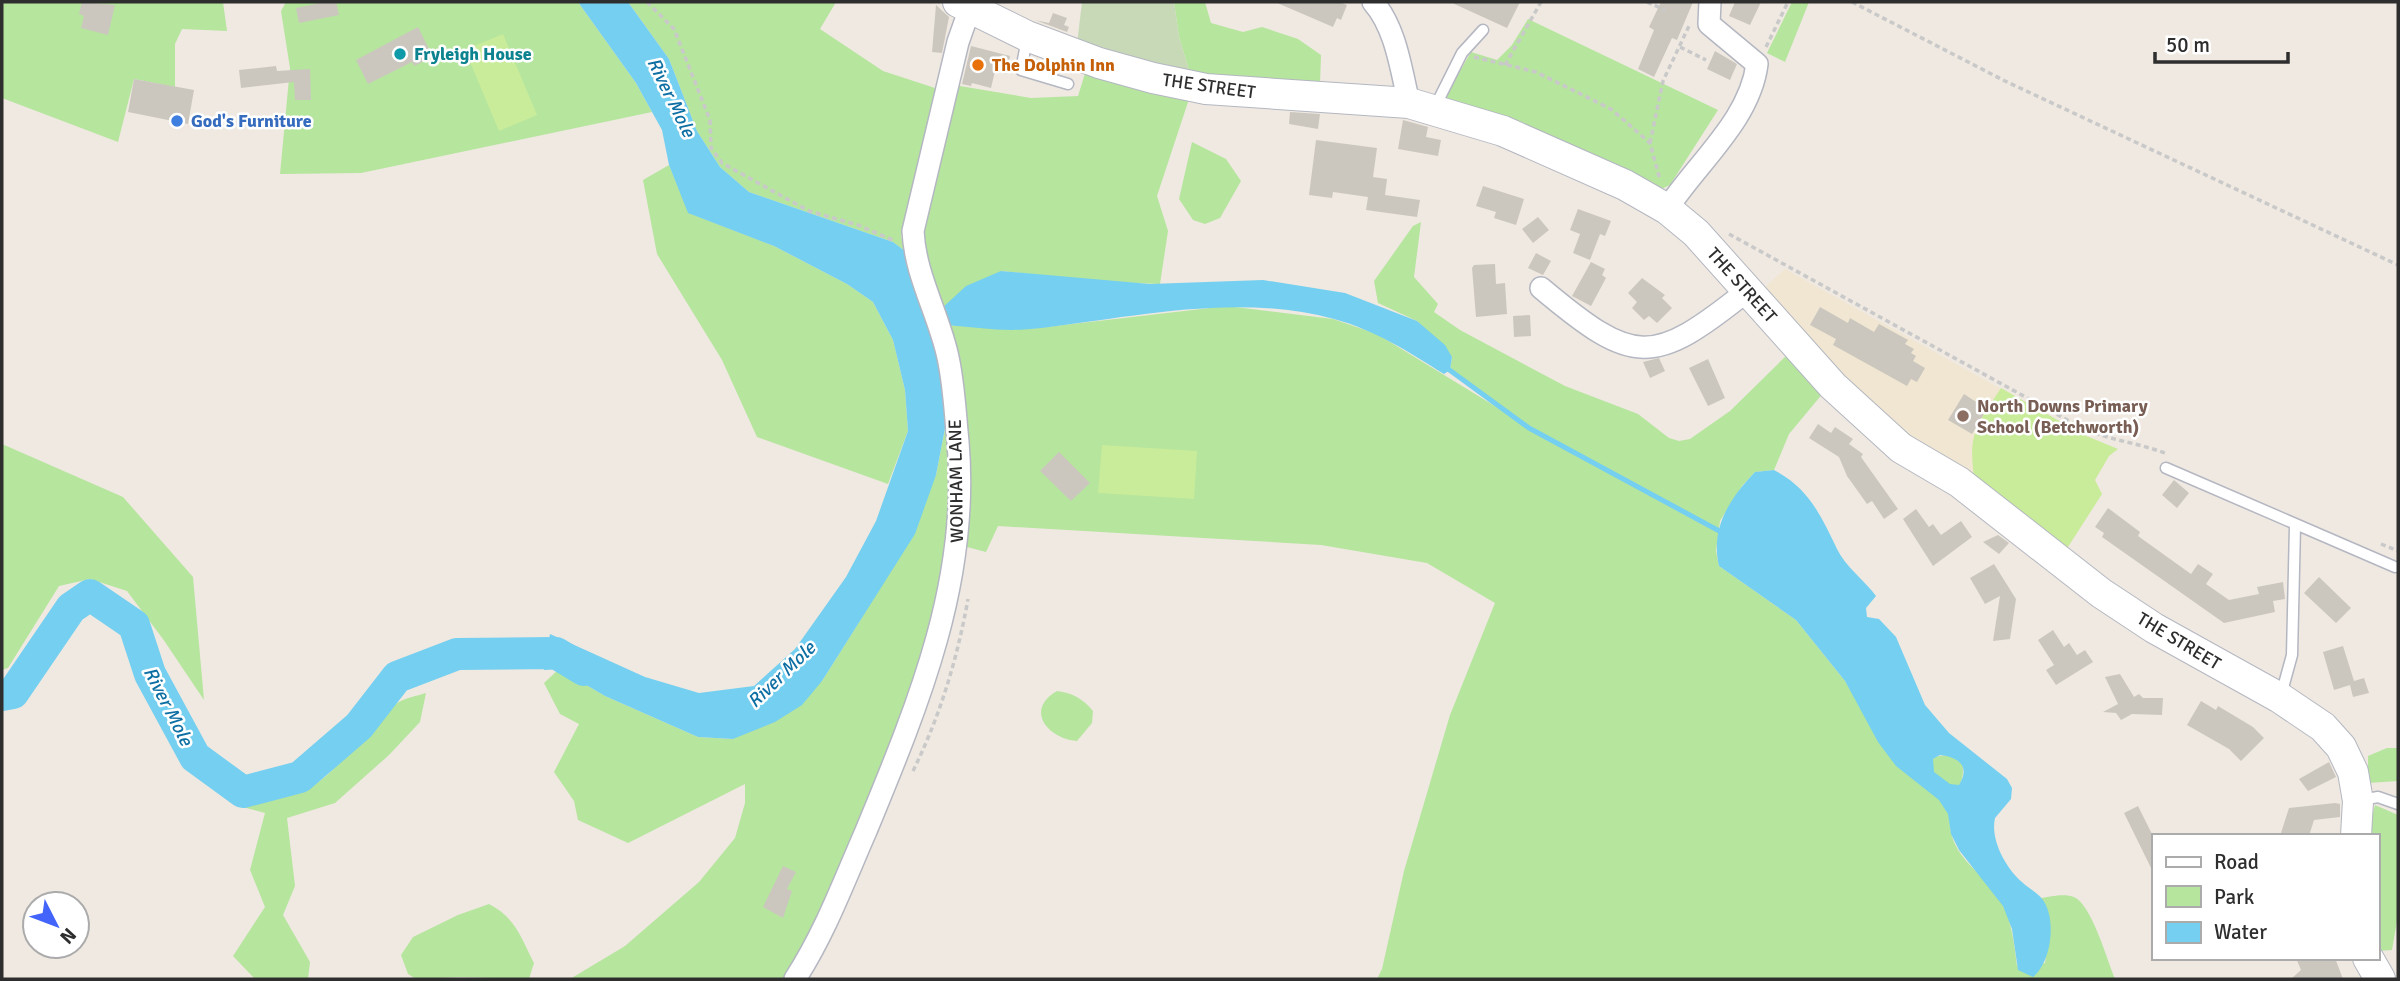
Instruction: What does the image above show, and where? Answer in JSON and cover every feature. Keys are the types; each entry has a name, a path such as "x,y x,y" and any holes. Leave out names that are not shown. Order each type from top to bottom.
{"street":[{"path":"1373,2 1380,9 1421,106"},
{"path":"1667,209 1741,111 1755,83 1757,64 1709,24 1710,2"},
{"name":"THE STREET","path":"964,5 1027,36 1099,63 1206,89 1421,106 1503,131 1625,185 1667,209 1696,233 1833,386 1901,447 1959,482 2101,593 2280,698 2323,727 2341,747 2353,772 2358,801 2356,834"},
{"name":"WONHAM LANE","path":"795,979 826,923 891,770 931,662 956,562 960,527 958,445 948,354 930,296 914,258 913,231 958,42 964,5"},
{"path":"1541,288 1582,322 1613,341 1645,348 1665,346 1693,332 1747,291"},
{"path":"2369,960 2380,979"}],"lane":[{"path":"1421,106 1483,30"},
{"path":"1027,36 1021,70 1068,84"},
{"path":"2166,468 2276,513 2295,526 2305,526 2395,567"},
{"path":"2280,698 2290,671 2292,654 2295,526"},
{"path":"2358,801 2378,797 2398,804"}],"path":[{"path":"647,2 674,29 710,120 711,148 722,163 810,211 858,225 906,246"},
{"path":"1505,65 1541,2"},
{"path":"1647,2 1665,10"},
{"path":"1757,64 1788,2"},
{"path":"1852,2 2005,81 2398,265"},
{"path":"1667,209 1650,143 1663,81 1689,25 1699,28 1709,24"},
{"path":"1679,47 1706,60"},
{"path":"1462,53 1536,72 1611,109 1650,143"},
{"path":"1721,230 2080,427 2107,440 2151,448 2172,457"},
{"path":"2374,541 2398,551"}],"shaded area":[{"name":"North Downs Primary School (Betchworth)","path":"1785,269 2084,435 2118,449 2109,456 2095,480 2102,494 2066,550 1884,423 1761,291"}],"green space":[{"path":"2,2 223,2 227,31 182,29 175,44 175,87 134,79 118,142 2,98"},
{"path":"286,2 578,2 636,83 652,112 361,173 280,174 290,68 281,11"},
{"path":"628,2 836,2 820,29 883,71 935,88 928,134 901,236 905,251 893,242 749,192 720,167 697,131 669,59"},
{"path":"1082,2 1174,2 1179,37 1191,77 1077,44"},
{"path":"1174,2 1205,2 1211,23 1243,32 1262,27 1298,39 1321,55 1320,84 1191,77 1179,37"},
{"path":"1792,2 1809,2 1785,62 1767,53"},
{"path":"1528,19 1718,110 1670,185 1655,192 1441,104 1471,52 1497,60 1512,45"},
{"path":"503,34 537,115 499,131 465,50"},
{"path":"1087,67 1190,96 1157,196 1168,231 1160,284 1107,282 1001,271 940,310 919,241 954,85 1031,98 1078,96"},
{"path":"1192,142 1226,159 1241,181 1220,218 1205,224 1193,220 1179,199"},
{"path":"669,165 689,213 774,246 847,284 873,302 893,340 905,390 908,431 888,484 757,437 722,360 657,254 643,180"},
{"path":"1421,222 1414,277 1438,304 1434,312 1460,330 1565,386 1638,414 1669,438 1679,441 1690,439 1730,411 1787,355 1824,392 1789,434 1774,470 1755,472 1742,486 1720,521 1716,551 1719,566 1796,620 1845,681 1859,703 1933,759 1948,756 1962,764 1962,779 1951,811 1951,832 1963,857 2001,901 2011,928 2017,966 2045,963 2050,926 2041,898 2070,896 2081,902 2087,911 2115,979 1377,979 1382,969 1404,871 1450,715 1495,603 1427,563 1321,545 998,526 986,552 967,547 946,325 1029,329 1227,306 1333,319 1377,334 1516,419 1450,370 1452,357 1417,321 1378,303 1374,281 1413,226"},
{"path":"2001,388 2084,435 2118,449 2109,456 2095,480 2102,494 2066,550 1974,477 1972,449 1976,430"},
{"path":"947,418 954,541 922,672 826,912 789,979 570,979 625,946 699,882 735,838 745,803 745,784 628,843 578,820 574,801 554,772 579,724 560,714 544,683 559,669 605,696 698,737 733,739 822,681 861,619 936,475"},
{"path":"2,444 123,497 193,577 204,700 127,591 90,579 59,586 8,668 2,670"},
{"path":"1102,445 1197,451 1194,499 1098,493"},
{"path":"1057,691 1077,697 1093,711 1092,723 1077,741 1057,735 1049,729 1041,715 1047,699"},
{"path":"426,693 420,722 389,755 335,803 287,818 295,886 283,915 310,962 308,979 255,979 233,956 265,907 250,870 265,813 235,805 238,799 269,799 293,795 313,786 396,704"},
{"path":"2387,748 2398,748 2398,781 2368,783 2368,756"},
{"path":"2375,805 2398,815 2398,915 2392,950 2379,951 2379,834 2368,834"},
{"path":"489,904 512,922 521,937 534,963 529,979 416,979 408,974 401,955 413,937 458,915"}],"water":[{"path":"578,2 628,2 669,59 697,131 720,167 749,192 893,242 905,251 941,353 947,418 936,475 915,534 822,681 802,705 775,722 733,739 698,737 605,696 559,669 544,670 550,634 645,677 699,693 754,686 795,649 846,577 876,521 908,431 905,390 893,340 873,302 847,284 774,246 688,213 669,165 662,130 636,83"},
{"path":"1001,271 1150,284 1263,280 1345,293 1417,321 1445,345 1452,357 1450,370 1444,374 1364,329 1296,311 1221,307 1020,330 946,325 940,310 966,286"},
{"path":"1774,470 1805,494 1841,555 1876,596 1866,608 1867,617 1879,619 1896,637 1925,705 1949,733 2007,779 2012,788 2011,799 1995,818 1997,844 2010,869 2043,900 2050,918 2048,952 2033,977 2018,970 2012,929 2003,906 1959,850 1951,834 1948,814 1939,800 1896,766 1878,742 1845,681 1796,620 1719,566 1717,539 1724,514 1755,472","holes":["1940,755 1957,760 1963,768 1964,773 1959,785 1950,784 1934,772 1933,759"]}],"building":[{"path":"82,2 115,5 108,35 81,28 84,16 79,14"},
{"path":"336,2 339,15 299,23 296,8"},
{"path":"1275,2 1339,2 1347,5 1341,20 1337,18 1333,27"},
{"path":"1450,2 1520,2 1507,28"},
{"path":"1661,2 1693,2 1677,40 1672,38 1654,77 1638,69 1654,30 1649,27"},
{"path":"1735,2 1761,2 1750,25 1729,16"},
{"path":"936,5 949,17 942,53 932,52"},
{"path":"1053,13 1067,18 1064,25 1069,27 1067,32 1035,20 1049,23"},
{"name":"Fryleigh House","path":"418,27 433,57 414,66 412,62 368,84 356,60"},
{"path":"971,46 1010,56 1006,74 995,71 991,88 972,83 971,86 962,84"},
{"path":"1715,51 1737,64 1730,80 1707,69"},
{"path":"276,66 277,71 310,69 311,100 295,100 294,82 241,88 239,70"},
{"path":"134,79 194,90 188,124 128,112"},
{"path":"1290,112 1320,114 1318,129 1289,124"},
{"path":"1403,120 1428,127 1426,137 1441,140 1438,156 1398,149"},
{"path":"1316,140 1377,148 1373,177 1387,179 1385,195 1420,200 1417,217 1366,210 1368,197 1333,192 1332,198 1309,195"},
{"path":"1483,186 1524,199 1516,225 1494,218 1496,212 1476,206"},
{"path":"1578,209 1611,221 1605,236 1600,234 1590,260 1573,253 1580,234 1570,230"},
{"path":"1538,217 1549,230 1533,243 1522,229"},
{"path":"1536,253 1551,261 1543,275 1528,268"},
{"path":"1591,262 1605,269 1602,275 1606,278 1591,306 1572,296"},
{"path":"1495,264 1496,284 1505,283 1507,314 1476,317 1472,268 1474,265"},
{"path":"1642,278 1665,295 1662,298 1672,308 1657,323 1649,316 1644,320 1632,308 1637,302 1628,293"},
{"path":"1820,307 1848,323 1850,318 1874,332 1879,324 1908,340 1905,344 1914,349 1911,353 1916,356 1913,361 1925,368 1917,382 1911,379 1907,386 1833,345 1836,339 1810,325"},
{"path":"1530,315 1531,336 1514,337 1513,316"},
{"path":"1659,358 1665,371 1650,378 1643,362"},
{"path":"1708,359 1725,398 1708,406 1689,368"},
{"path":"1964,394 1987,409 1972,434 1948,420"},
{"path":"1818,424 1831,433 1835,427 1853,439 1849,444 1863,454 1861,457 1898,509 1884,519 1872,501 1867,504 1847,476 1839,457 1809,438"},
{"path":"1059,452 1090,483 1071,501 1040,471"},
{"path":"2174,480 2189,493 2177,508 2162,495"},
{"path":"2108,508 2140,532 2138,536 2191,574 2198,564 2213,574 2206,584 2229,600 2259,594 2257,587 2283,582 2285,599 2273,601 2275,612 2224,623 2102,537 2104,533 2095,527"},
{"path":"1916,509 1929,527 1933,524 1941,535 1961,521 1972,537 1933,566 1903,519"},
{"path":"1998,535 2009,543 1999,554 1983,542"},
{"path":"1994,564 2016,599 2010,639 1993,641 2000,596 1985,604 1970,578"},
{"path":"2319,577 2351,608 2336,623 2304,593"},
{"path":"2053,630 2064,647 2069,643 2077,655 2085,650 2093,662 2056,685 2046,670 2054,665 2038,640"},
{"path":"2343,646 2354,681 2364,678 2369,693 2353,697 2350,685 2334,690 2323,652"},
{"path":"2120,674 2134,697 2139,694 2143,698 2163,698 2162,715 2132,714 2121,720 2116,713 2103,712 2118,704 2105,677"},
{"path":"2201,701 2216,710 2218,706 2253,727 2264,738 2241,761 2229,749 2187,725"},
{"path":"2329,762 2336,777 2308,791 2299,779"},
{"path":"2335,803 2340,804 2340,817 2314,820 2310,834 2281,834 2289,808"},
{"path":"2138,806 2152,834 2152,870 2124,813"},
{"path":"783,866 796,872 787,889 792,891 783,918 763,907"},
{"path":"2297,960 2336,960 2343,979 2291,979 2301,970"}],"waterway":[{"path":"1444,366 1529,428 1723,533"},
{"name":"River Mole","path":"2,695 13,693 71,608 90,595 134,625 150,674 195,757 243,792 300,777 359,726 397,677 457,654 556,653 584,670"}],"place":[{"name":"Fryleigh House","path":"400,54"},
{"name":"The Dolphin Inn","path":"978,65"},
{"name":"God's Furniture","path":"177,121"},
{"name":"North Downs Primary School (Betchworth)","path":"1963,416"}]}
